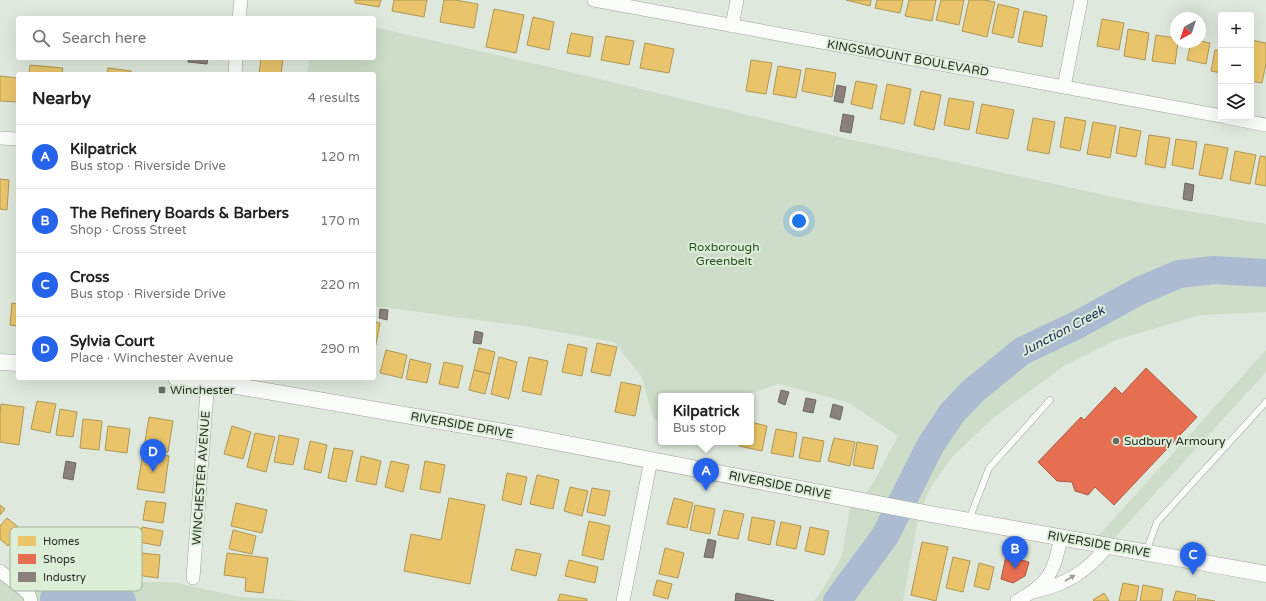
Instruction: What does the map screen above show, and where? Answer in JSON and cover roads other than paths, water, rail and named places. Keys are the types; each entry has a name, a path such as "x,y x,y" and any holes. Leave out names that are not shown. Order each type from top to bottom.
{"street":[{"path":"239,16 241,0"},
{"name":"KINGSMOUNT BOULEVARD","path":"594,0 1218,115"},
{"path":"732,26 738,0"},
{"path":"1064,87 1081,0"},
{"path":"235,72 236,60"},
{"path":"1240,120 1266,125"},
{"path":"0,138 16,139"},
{"path":"0,362 16,363"},
{"name":"RIVERSIDE DRIVE","path":"208,380 652,460 925,513 1266,574"},
{"name":"WINCHESTER AVENUE","path":"193,578 208,380"},
{"path":"623,601 652,460"},
{"path":"1017,601 1040,587 1054,567 1061,537"},
{"path":"1033,592 1062,583 1085,570 1094,563 1109,545"},
{"path":"0,571 10,579"},
{"path":"25,591 29,594 31,601"}],"lane":[{"path":"968,520 990,468 1050,400"},
{"path":"1146,552 1157,522 1266,402"}],"waterway":[{"name":"Junction Creek","path":"837,601 885,536 930,446 952,413 973,391 1022,351 1077,325 1139,291 1179,274 1214,270 1266,273"},
{"name":"Junction Creek","path":"54,599 122,601"}],"place":[{"name":"Winchester","path":"162,390"},
{"name":"Sudbury Armoury","path":"1116,441"},
{"name":"Sylvia Court","path":"153,472"},
{"name":"Kilpatrick","path":"706,491"},
{"name":"The Refinery Boards & Barbers","path":"1015,569"},
{"name":"Cross","path":"1193,575"}],"park label":[{"name":"Roxborough Greenbelt","path":"724,254"}]}
